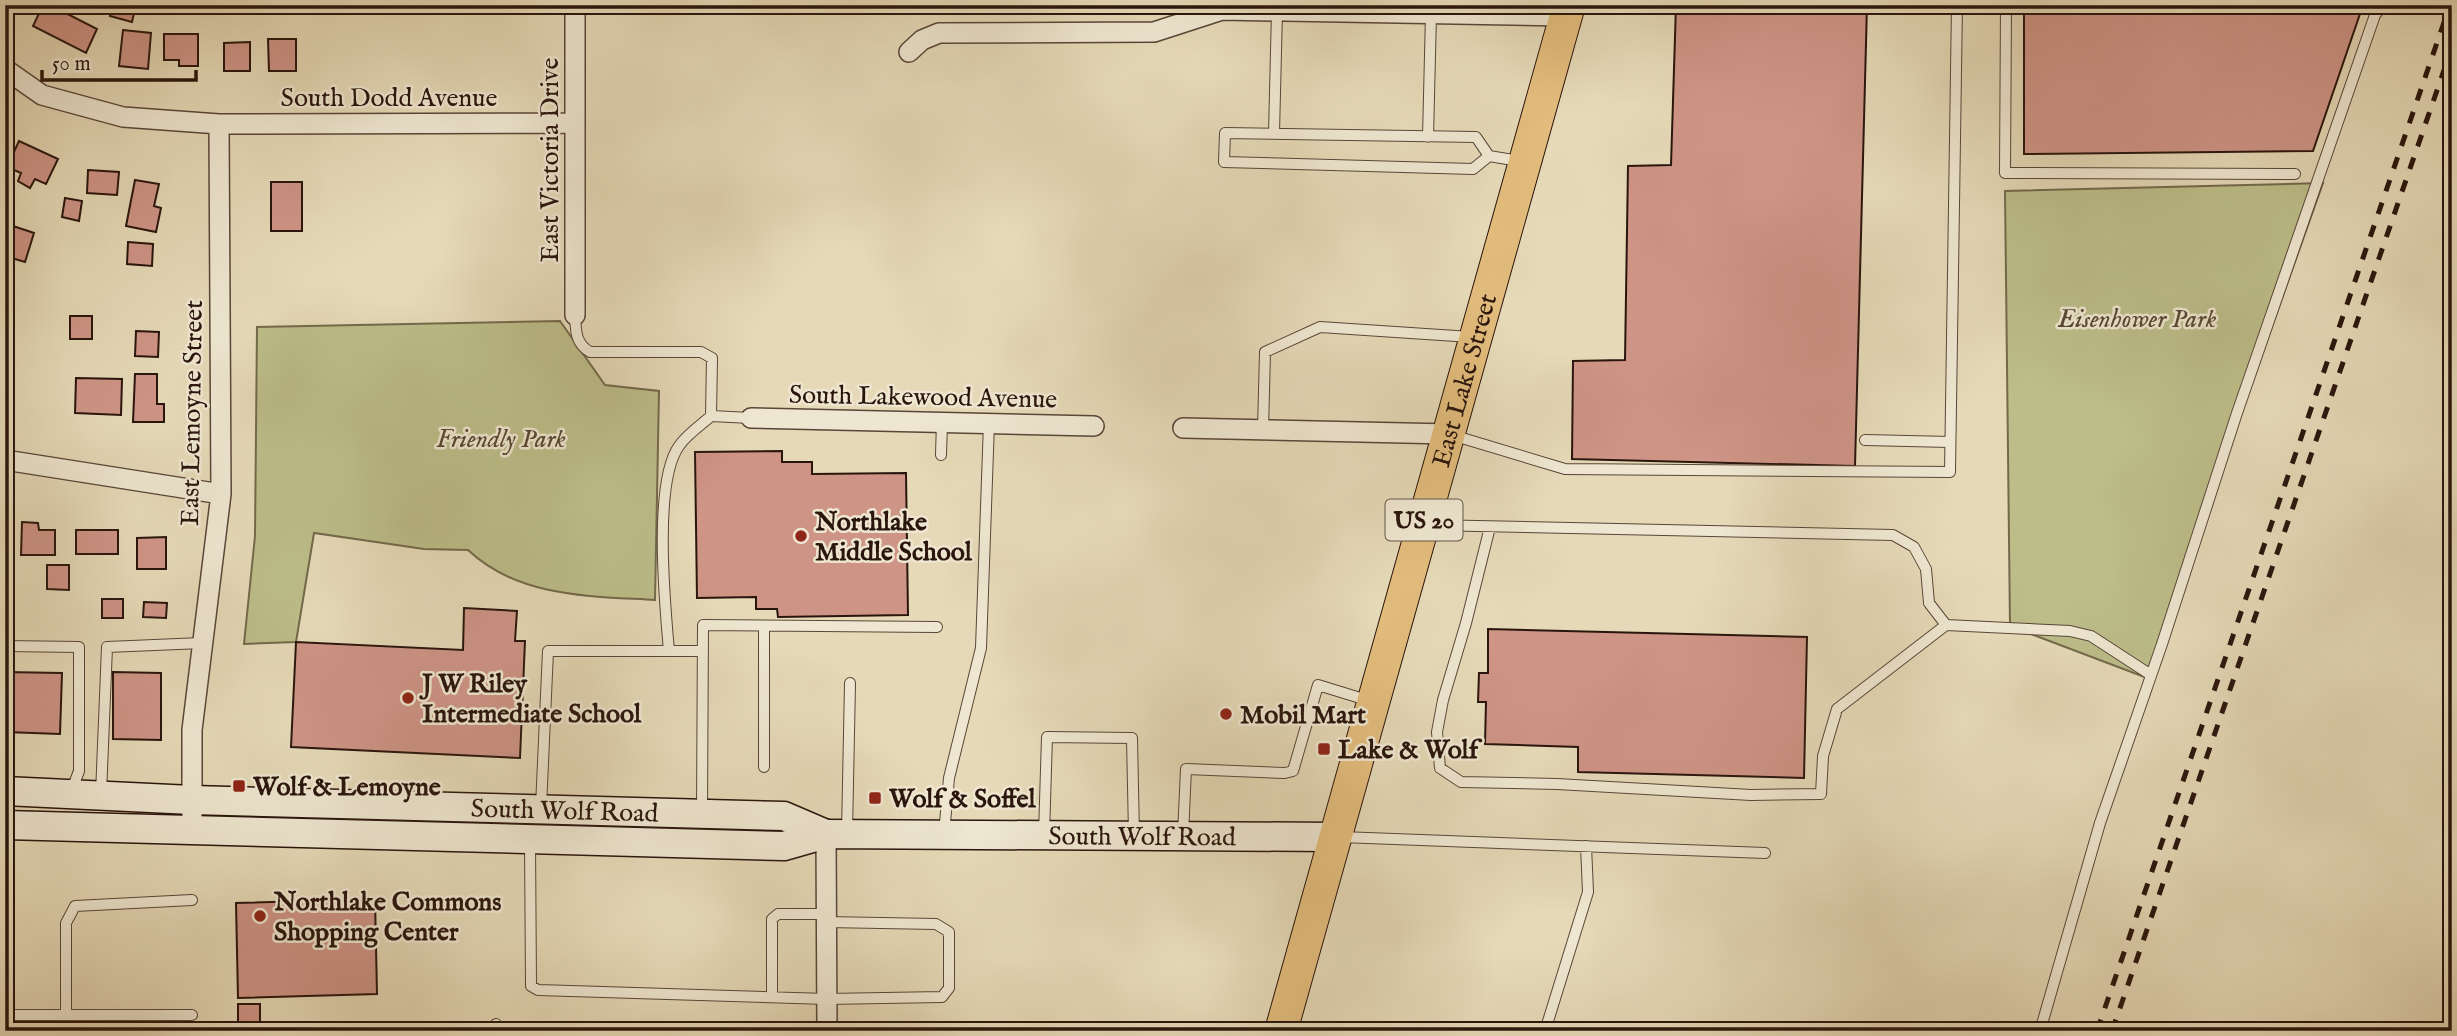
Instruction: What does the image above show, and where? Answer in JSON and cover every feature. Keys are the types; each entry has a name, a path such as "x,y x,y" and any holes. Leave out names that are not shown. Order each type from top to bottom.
{"main road":[{"name":"East Lake Street","path":"1334,837 1474,337 1527,162 1567,11"},
{"name":"South Wolf Road","path":"5,791 192,800 784,816 836,834"},
{"name":"South Wolf Road","path":"5,825 784,846 836,834 1334,837"},
{"name":"US 20","path":"1281,1031 1334,837"}],"street":[{"name":"East Victoria Drive","path":"575,5 575,315"},
{"path":"909,52 922,40 956,30 1154,32 1222,10 1277,11 1315,8 1431,14 1567,11"},
{"name":"South Dodd Avenue","path":"5,69 42,94 123,117 219,124 575,123"},
{"name":"East Lemoyne Street","path":"192,828 192,730 221,494 219,124"},
{"name":"South Lakewood Avenue","path":"751,418 1094,426"},
{"path":"1183,428 1448,434"},
{"path":"5,460 221,494"},
{"path":"827,1031 826,918 836,834"}],"lane":[{"path":"1448,434 1565,469 1895,474 1950,472 1957,5"},
{"path":"2006,5 2005,173 2295,174"},
{"path":"2040,1031 2100,823 2285,272 2375,15 2383,5"},
{"path":"1274,133 1277,11"},
{"path":"1428,137 1431,14"},
{"path":"1489,156 1473,169 1224,162 1225,133 1274,133 1476,138 1489,156 1527,162"},
{"path":"575,315 576,335 581,346 590,352 701,352 712,358 711,416"},
{"path":"1263,430 1265,352 1287,340 1320,327 1474,337"},
{"path":"668,651 664,592 666,474 679,445 711,416 751,418"},
{"path":"941,455 942,422"},
{"path":"944,834 949,778 981,648 989,423"},
{"path":"1865,440 1950,442"},
{"path":"1423,525 1893,535 1914,547 1926,569 1929,603 1946,625"},
{"path":"1490,527 1443,700 1437,732 1440,768 1461,782 1557,784 1751,796 1821,794 1823,756 1837,709 1946,625 2070,631 2091,636 2151,675"},
{"path":"702,813 703,625 937,627"},
{"path":"764,626 764,768"},
{"path":"101,794 107,647 202,643"},
{"path":"5,646 79,647 79,771 70,793"},
{"path":"541,808 548,651 703,651"},
{"path":"836,834 850,682"},
{"path":"1183,836 1186,769 1286,773 1293,771 1318,685 1372,702"},
{"path":"1044,835 1047,737 1132,738 1134,835"},
{"path":"1334,837 1765,853"},
{"path":"530,839 531,986 538,990 827,999 942,997 949,988 949,932 936,923 778,914 772,919 772,997"},
{"path":"1545,1031 1588,892 1586,846"},
{"path":"66,1014 66,923 75,906 192,900"},
{"path":"5,1015 192,1015"}],"green space":[{"name":"Eisenhower Park","path":"2323,183 2147,678 2010,626 2005,191"},
{"name":"Friendly Park","path":"560,321 605,385 659,391 655,600 581,595 533,586 488,566 468,550 424,549 314,533 296,642 244,644 255,536 257,327"}],"building":[{"path":"43,5 50,5 97,29 86,53 33,26"},
{"path":"113,5 136,5 132,22 110,16"},
{"path":"162,5 176,5 175,12 162,10"},
{"path":"288,5 313,5 313,8 288,9"},
{"path":"1676,5 1867,5 1855,466 1572,459 1573,361 1625,360 1628,166 1671,165"},
{"path":"2024,5 2169,5 2169,8 2363,5 2313,151 2024,154"},
{"path":"123,30 151,33 148,69 119,66"},
{"path":"164,34 198,34 198,66 179,66 179,60 164,60"},
{"path":"268,39 296,39 296,71 269,71"},
{"path":"250,42 250,71 224,71 224,43"},
{"path":"19,141 58,159 46,184 35,179 30,188 18,181 21,173 7,167"},
{"path":"88,170 119,172 117,195 87,193"},
{"path":"135,180 159,184 154,206 161,208 156,232 126,226"},
{"path":"271,182 302,182 302,231 271,231"},
{"path":"65,198 82,201 79,221 62,217"},
{"path":"7,224 34,233 25,262 5,256"},
{"path":"128,242 153,244 152,266 127,264"},
{"path":"70,316 92,316 92,339 70,339"},
{"path":"136,331 159,332 158,357 135,356"},
{"path":"135,374 157,374 157,404 164,404 164,422 133,422"},
{"path":"76,378 122,379 121,415 75,413"},
{"name":"Northlake Middle School","path":"782,451 782,462 812,462 812,474 906,473 908,615 778,617 777,609 756,609 756,597 697,598 695,452"},
{"path":"22,522 38,523 39,530 55,530 55,555 21,555"},
{"path":"76,530 118,530 118,554 76,554"},
{"path":"166,537 166,569 137,569 137,538"},
{"path":"47,565 69,565 69,590 47,589"},
{"path":"102,599 123,599 123,618 102,618"},
{"path":"144,602 167,603 166,618 143,617"},
{"name":"J W Riley Intermediate School","path":"464,608 517,611 515,641 525,641 520,758 291,747 296,642 463,650"},
{"path":"1488,629 1807,637 1804,778 1578,772 1578,747 1485,744 1486,702 1478,702 1479,673 1488,673"},
{"path":"5,672 62,673 60,734 5,732"},
{"path":"113,672 161,673 161,740 113,739"},
{"path":"375,899 377,994 238,998 236,903"},
{"path":"238,1004 260,1004 260,1022 272,1022 272,1031 238,1031"}],"railway":[{"path":"2097,1031 2450,5"},
{"path":"2112,1031 2452,47"}],"place":[{"name":"Northlake Middle School","path":"801,536"},
{"name":"J W Riley Intermediate School","path":"408,698"},
{"name":"Mobil Mart","path":"1226,714"},
{"name":"Lake & Wolf","path":"1324,749"},
{"name":"Wolf & Lemoyne","path":"239,786"},
{"name":"Wolf & Soffel","path":"875,798"},
{"name":"Northlake Commons Shopping Center","path":"260,916"}]}
